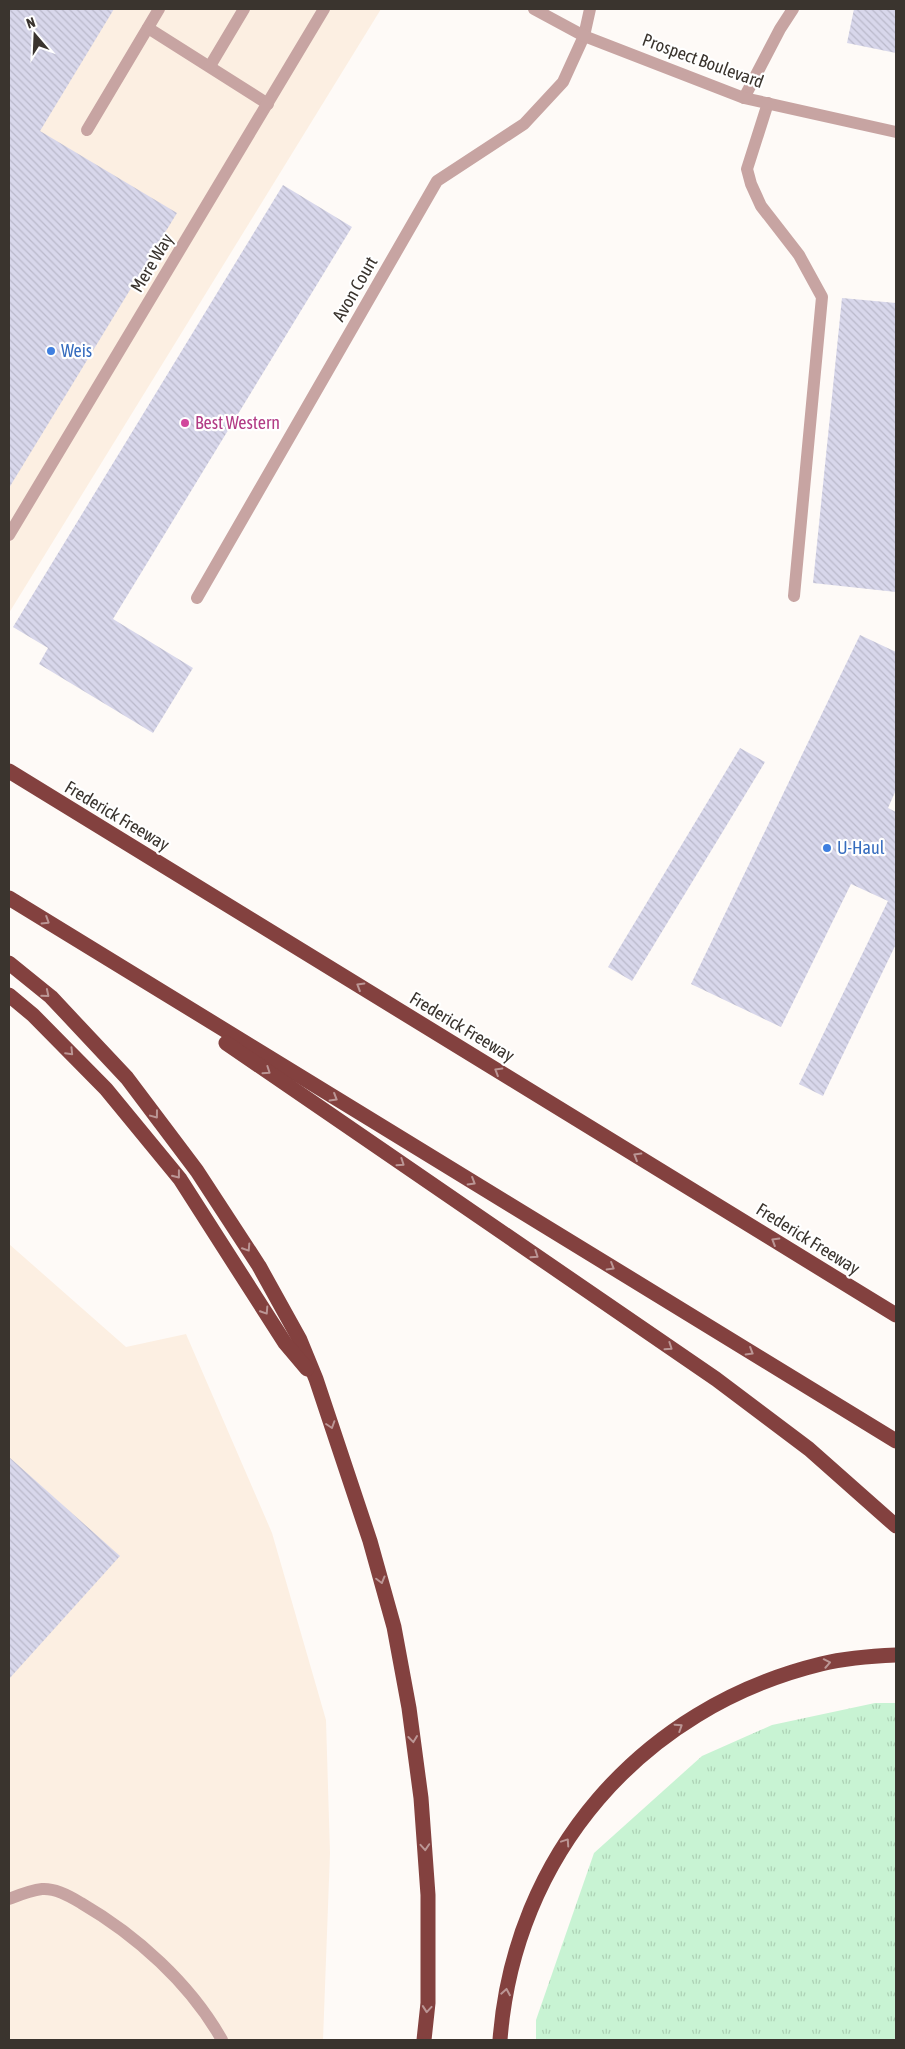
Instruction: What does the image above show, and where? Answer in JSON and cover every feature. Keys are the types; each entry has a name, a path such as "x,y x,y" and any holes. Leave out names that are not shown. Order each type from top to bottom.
{"highway":[{"name":"Frederick Freeway","path":"9,771 896,1315"},
{"path":"9,898 896,1441"},
{"path":"83,944 716,1379 809,1449 896,1526"},
{"path":"9,963 51,997 127,1078 197,1171 259,1266 300,1340 316,1379 372,1550 394,1627 409,1708 421,1798 428,1895 428,2003 424,2040"},
{"path":"9,995 34,1015 106,1089 180,1179 285,1343 316,1379"},
{"path":"817,1266 896,1306"},
{"path":"500,2040 502,2013 510,1972 521,1932 537,1893 557,1855 580,1820 607,1788 637,1759 677,1728 705,1709 743,1690 782,1675 823,1664 864,1657 896,1655"}],"street":[{"path":"87,130 159,9"},
{"path":"210,66 244,9"},
{"name":"Mere Way","path":"9,535 324,9"},
{"name":"Prospect Boulevard","path":"534,9 584,36 744,98 896,132"},
{"name":"Avon Court","path":"197,598 437,181 524,124 563,82 584,36 590,9"},
{"path":"744,98 780,29 793,9"},
{"path":"148,28 268,104"},
{"path":"768,103 747,169 750,184 761,206 799,255 822,297 794,596"},
{"path":"9,1899 43,1889 64,1894 103,1916 153,1955 193,1998 222,2040"}],"shaded area":[{"path":"9,9 381,9 9,613"},
{"path":"9,1244 126,1347 186,1334 272,1533 326,1720 330,1853 323,2040 9,2040"}],"green space":[{"path":"875,1703 896,1703 896,2040 536,2040 536,2020 594,1853 702,1756 772,1725"}],"building":[{"name":"Weis","path":"9,9 114,9 40,131 177,213 9,488"},
{"path":"854,9 896,9 896,53 847,43"},
{"name":"Best Western","path":"283,185 352,227 113,619 193,668 153,733 39,664 48,648 13,627"},
{"path":"842,298 896,303 896,592 813,583"},
{"name":"U-Haul","path":"860,635 896,652 896,790 888,808 896,812 896,944 823,1096 799,1084 888,901 851,884 781,1027 691,984"},
{"path":"740,748 765,762 632,981 608,967"},
{"path":"9,1457 120,1556 9,1679"}],"place":[{"name":"Weis","path":"51,351"},
{"name":"Best Western","path":"185,423"},
{"name":"U-Haul","path":"827,848"}]}
